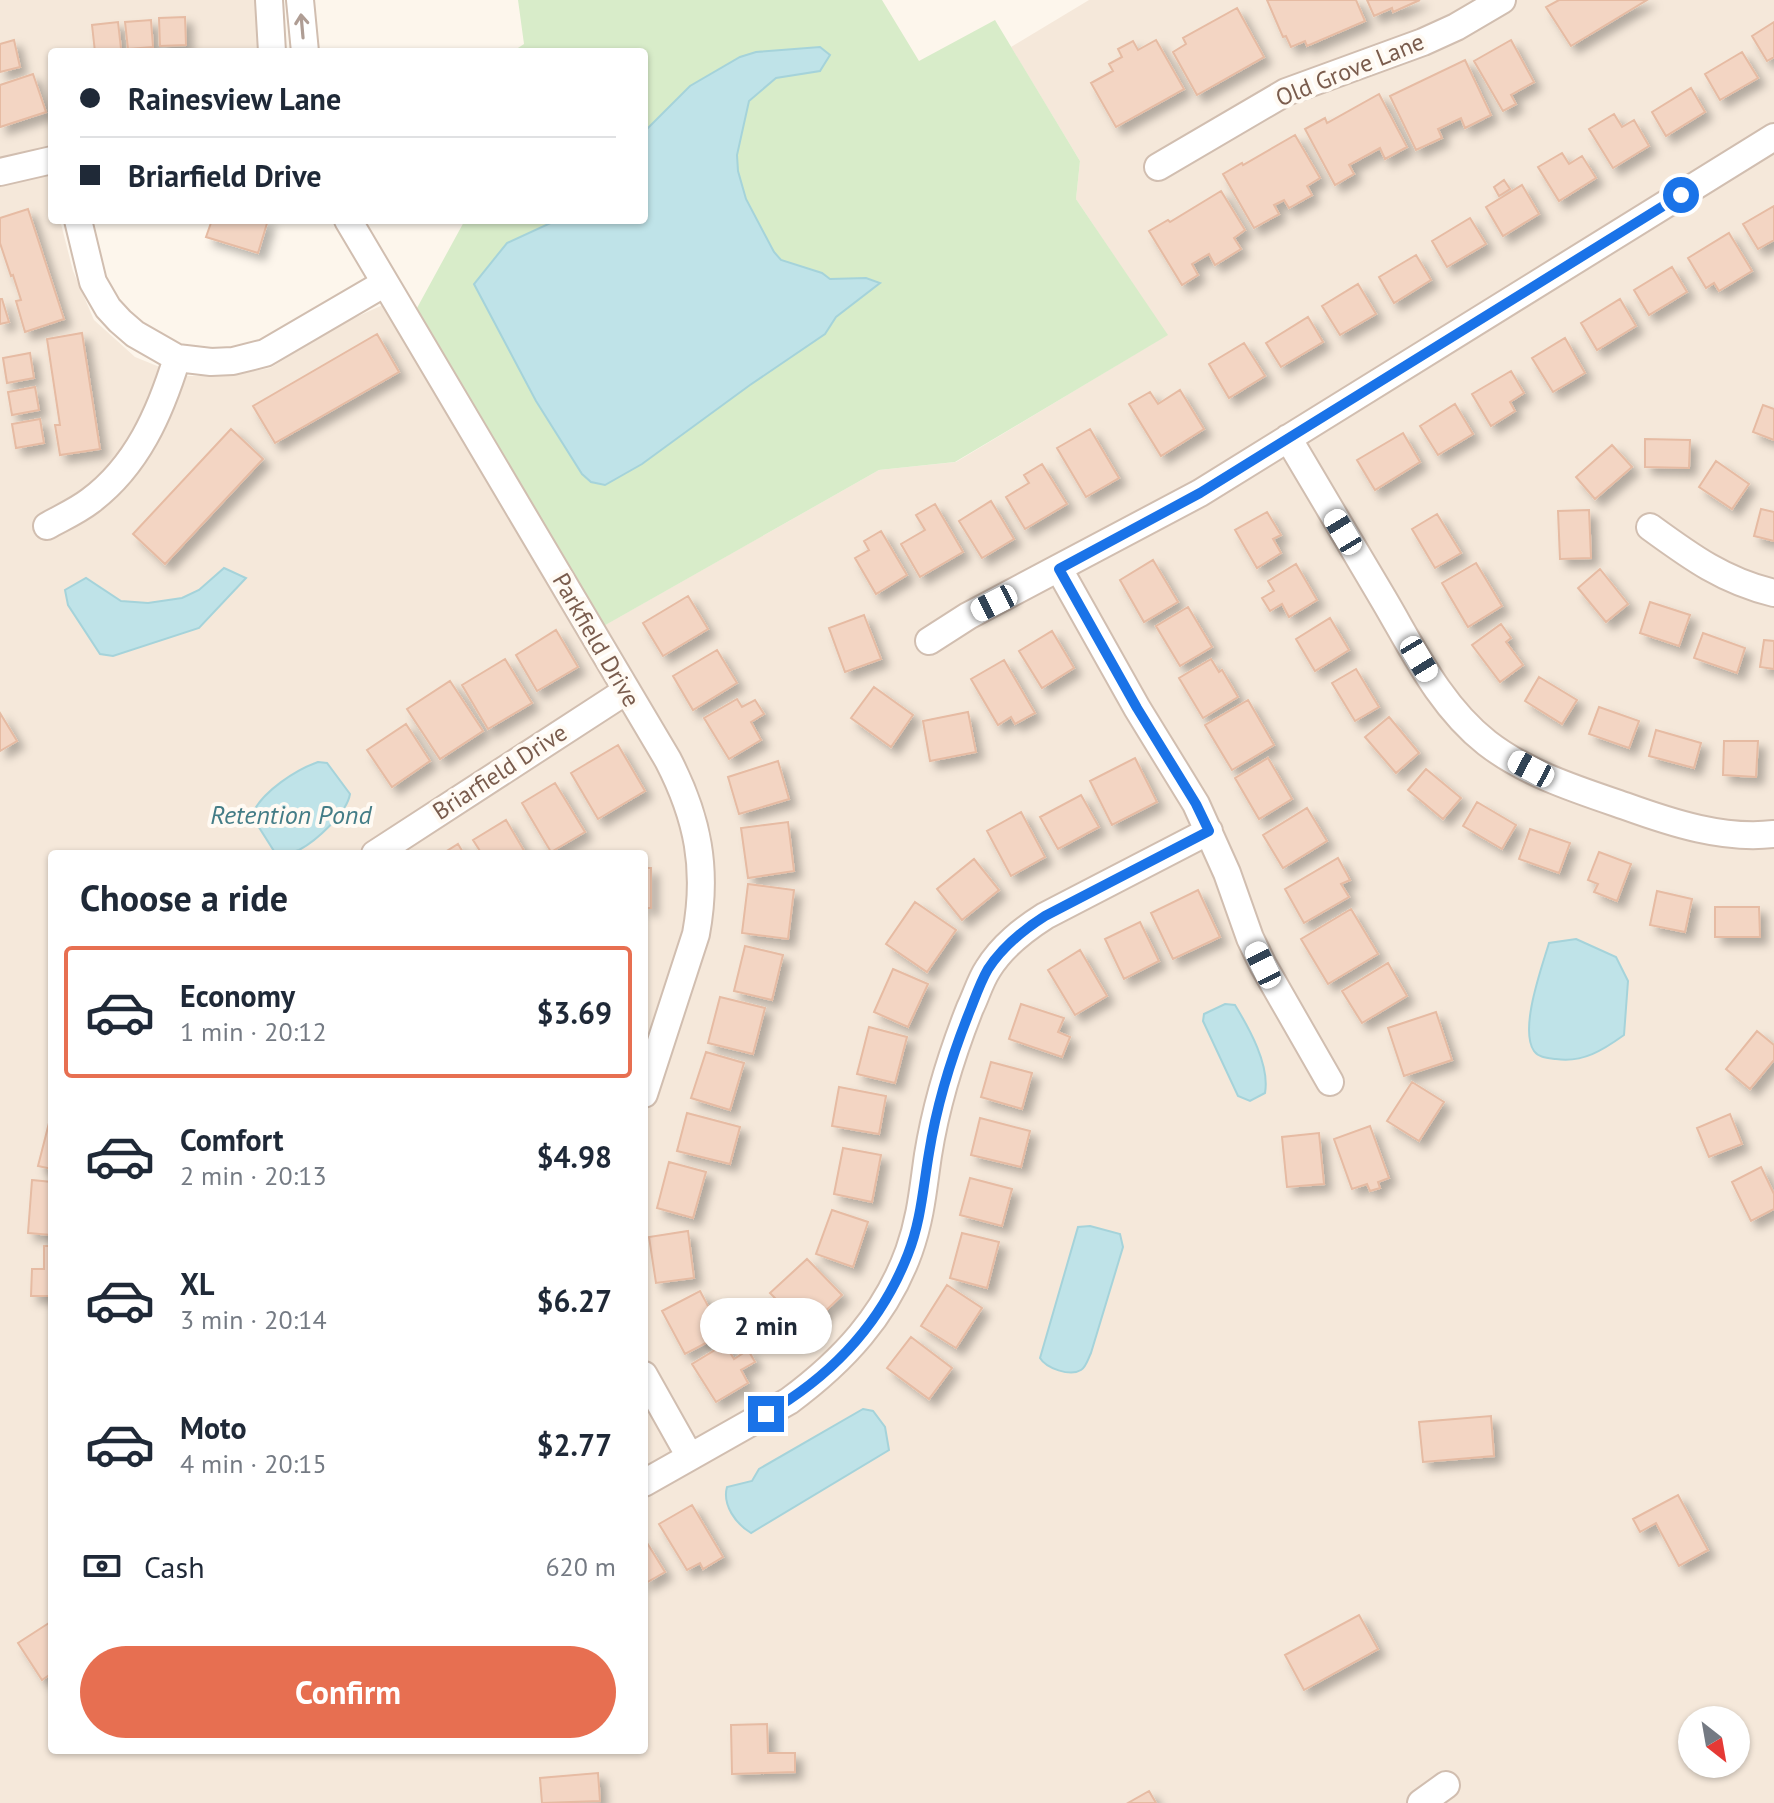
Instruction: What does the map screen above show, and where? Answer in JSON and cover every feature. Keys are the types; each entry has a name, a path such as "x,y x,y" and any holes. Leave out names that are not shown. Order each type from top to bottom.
{"street":[{"path":"269,0 272,48"},
{"path":"300,0 305,48"},
{"name":"Old Grove Lane","path":"1158,167 1286,92 1423,42 1502,0"},
{"path":"929,641 968,616 1168,512 1774,137"},
{"path":"0,172 48,161"},
{"path":"79,224 93,282 108,308 135,334 177,358 211,362 251,358 280,345 385,283"},
{"name":"Parkfield Drive","path":"350,224 682,788 692,816 702,882 701,907 696,934 648,1082"},
{"path":"47,526 88,503 129,464 153,422 177,358"},
{"path":"1288,438 1434,684 1470,728 1488,744 1553,781 1658,818 1728,834 1774,834"},
{"path":"1650,527 1690,556 1732,580 1774,593"},
{"path":"1059,569 1137,708 1196,804 1227,873 1256,951 1330,1082"},
{"name":"Briarfield Drive","path":"381,850 626,691"},
{"path":"648,1481 789,1401 811,1385 852,1345 883,1304 917,1228 943,1085 986,971 1008,944 1045,916 1209,831"},
{"path":"648,1382 690,1457"},
{"path":"1421,1803 1446,1785"}],"shaded area":[{"path":"0,0 256,0 258,48 48,48 48,149 43,150 48,171 48,224 61,224 73,271 94,320 135,357 182,376 227,376 270,368 341,324 385,304 584,637 879,470 956,462 1167,335 1076,199 1080,161 1011,47 1089,0 1774,0 1774,1803 0,1803"}],"green space":[{"path":"518,0 882,0 919,61 995,20 1080,161 1076,199 1168,335 955,462 879,470 602,627 417,308 463,224 648,224 648,48 518,48 524,44"}],"water":[{"path":"820,47 830,55 820,71 776,78 749,101 737,155 738,171 746,199 774,252 781,260 822,273 830,279 866,278 880,283 836,317 825,334 642,464 605,485 591,482 582,474 536,401 474,284 507,243 548,224 648,224 648,128 690,86 740,57 756,52"},
{"path":"224,568 246,578 199,628 113,656 100,654 68,605 65,590 86,578 121,601 148,603 182,598 199,590"},
{"name":"Retention Pond","path":"318,762 327,763 350,794 348,801 330,826 306,846 299,850 273,850 255,821 253,812 265,796 300,770"},
{"path":"1576,939 1616,957 1628,981 1624,1035 1584,1057 1566,1060 1544,1057 1534,1051 1530,1041 1530,1013 1537,982 1549,943"},
{"path":"1225,1004 1235,1005 1261,1059 1265,1093 1250,1101 1238,1096 1203,1021 1204,1014"},
{"path":"1090,1226 1120,1234 1123,1247 1087,1363 1081,1370 1065,1372 1047,1365 1040,1358 1078,1227"},
{"path":"863,1409 873,1411 885,1427 889,1450 751,1533 740,1525 728,1507 727,1487 752,1481 759,1469"}],"building":[{"path":"1267,0 1356,0 1365,21 1307,46 1305,41 1291,47 1286,36 1283,37"},
{"path":"1367,0 1420,0 1393,12 1392,8 1374,16"},
{"path":"1559,0 1647,0 1571,46 1546,7"},
{"path":"1237,8 1264,57 1197,95 1173,52 1186,44 1183,38"},
{"path":"185,17 186,45 160,46 159,18"},
{"path":"151,20 153,47 128,48 125,22"},
{"path":"118,22 121,48 95,48 92,25"},
{"path":"1774,22 1774,57 1767,61 1752,36"},
{"path":"14,40 20,67 0,72 0,44"},
{"path":"1156,40 1184,89 1116,127 1091,83 1113,71 1109,64 1122,57 1118,49 1133,41 1138,50"},
{"path":"1511,40 1534,82 1511,95 1516,104 1503,111 1474,61"},
{"path":"1742,52 1758,78 1720,100 1705,74"},
{"path":"1465,60 1491,115 1465,128 1461,118 1438,129 1442,138 1416,150 1390,96"},
{"path":"33,74 46,112 0,127 0,85"},
{"path":"1691,88 1705,112 1666,136 1652,112"},
{"path":"1379,94 1407,147 1385,159 1380,148 1349,165 1354,174 1335,185 1305,129 1325,118 1327,123"},
{"path":"1614,114 1622,127 1634,120 1649,146 1613,168 1589,129"},
{"path":"1295,135 1320,178 1307,186 1312,195 1289,208 1284,200 1274,205 1279,214 1254,228 1223,174"},
{"path":"1562,153 1569,164 1582,156 1596,178 1559,201 1538,167"},
{"path":"1504,180 1510,189 1499,196 1494,187"},
{"path":"1522,185 1539,214 1503,236 1486,207"},
{"path":"1221,191 1245,230 1234,238 1241,249 1215,265 1209,254 1192,264 1198,275 1182,285 1149,231"},
{"path":"1774,206 1774,240 1758,249 1743,224"},
{"path":"28,209 64,319 25,332 16,301 21,300 0,243 0,218"},
{"path":"1470,218 1486,244 1447,267 1432,241"},
{"path":"211,224 267,224 258,253 206,237"},
{"path":"1729,233 1752,271 1719,291 1714,283 1706,288 1688,258"},
{"path":"1416,255 1431,280 1394,303 1379,277"},
{"path":"1672,267 1687,292 1649,315 1634,290"},
{"path":"1358,284 1376,314 1340,335 1322,306"},
{"path":"0,299 9,322 0,324"},
{"path":"1620,299 1636,326 1597,350 1581,323"},
{"path":"1308,317 1323,342 1281,367 1266,343"},
{"path":"82,333 100,449 60,455 55,425 60,425 47,339"},
{"path":"377,334 399,372 275,443 253,406"},
{"path":"1565,338 1585,373 1553,392 1532,358"},
{"path":"1244,343 1265,376 1229,398 1209,364"},
{"path":"30,353 34,378 7,383 3,358"},
{"path":"1511,371 1524,393 1510,402 1515,411 1491,426 1472,394"},
{"path":"35,387 39,410 12,415 8,392"},
{"path":"1180,390 1204,429 1161,456 1129,404 1150,392 1158,404"},
{"path":"1455,404 1473,434 1438,455 1420,426"},
{"path":"1763,405 1774,409 1774,440 1753,432"},
{"path":"40,419 44,443 16,448 12,424"},
{"path":"231,429 263,459 165,564 133,534"},
{"path":"1090,429 1119,478 1086,497 1057,448"},
{"path":"1403,433 1420,462 1375,490 1357,460"},
{"path":"1645,439 1690,440 1689,468 1645,467"},
{"path":"1612,445 1632,467 1595,499 1576,477"},
{"path":"1716,461 1749,484 1732,509 1699,487"},
{"path":"1042,464 1067,504 1025,529 1006,497 1029,483 1024,475"},
{"path":"991,501 1014,539 982,558 959,521"},
{"path":"935,504 963,552 920,577 901,544 925,530 916,515"},
{"path":"1761,509 1774,512 1774,541 1754,536"},
{"path":"1589,510 1591,558 1560,559 1558,511"},
{"path":"1267,512 1281,535 1273,539 1281,553 1257,568 1235,530"},
{"path":"1437,514 1461,553 1435,568 1412,529"},
{"path":"881,531 907,575 876,594 855,558 869,550 864,541"},
{"path":"1153,560 1178,602 1144,622 1120,580"},
{"path":"1476,563 1502,606 1468,627 1442,583"},
{"path":"1296,564 1317,600 1289,617 1282,604 1270,611 1262,598 1274,591 1268,581"},
{"path":"1600,569 1628,604 1606,622 1578,588"},
{"path":"688,596 708,629 663,656 643,623"},
{"path":"1650,602 1690,615 1679,646 1640,633"},
{"path":"1188,607 1212,647 1180,666 1156,626"},
{"path":"864,615 881,659 845,672 829,628"},
{"path":"1330,618 1349,650 1315,671 1296,639"},
{"path":"1501,624 1511,638 1506,642 1523,665 1500,682 1472,645"},
{"path":"556,630 578,667 537,691 516,655"},
{"path":"1052,631 1074,668 1042,688 1019,651"},
{"path":"1703,633 1745,648 1737,673 1694,658"},
{"path":"1764,640 1774,641 1774,669 1760,667"},
{"path":"717,650 737,683 693,710 673,676"},
{"path":"505,659 532,703 488,729 462,685"},
{"path":"1211,659 1219,672 1222,670 1238,697 1203,718 1179,678"},
{"path":"1004,660 1035,713 1015,724 1011,717 998,725 971,679"},
{"path":"1356,669 1379,707 1355,721 1332,683"},
{"path":"1539,677 1577,700 1562,724 1525,701"},
{"path":"450,681 483,731 440,759 407,709"},
{"path":"874,687 913,715 891,747 851,718"},
{"path":"737,699 742,707 755,700 764,714 751,722 761,740 729,759 704,718"},
{"path":"1248,700 1274,745 1232,770 1205,725"},
{"path":"1599,707 1639,721 1629,748 1589,734"},
{"path":"968,712 976,752 930,761 923,721"},
{"path":"0,713 17,741 0,751"},
{"path":"1389,717 1419,753 1396,773 1365,737"},
{"path":"406,724 430,761 392,787 367,750"},
{"path":"1656,730 1701,743 1694,768 1649,756"},
{"path":"1724,741 1758,741 1756,777 1723,775"},
{"path":"618,745 645,791 598,819 571,773"},
{"path":"1135,758 1157,802 1112,825 1090,781"},
{"path":"1268,758 1292,799 1259,819 1235,778"},
{"path":"778,761 789,799 739,814 728,777"},
{"path":"1426,769 1461,798 1443,819 1408,790"},
{"path":"555,783 585,832 550,850 522,803"},
{"path":"1081,795 1099,827 1058,849 1040,817"},
{"path":"1477,802 1516,825 1502,849 1463,826"},
{"path":"1307,808 1327,841 1283,868 1263,835"},
{"path":"1021,812 1045,857 1011,876 987,831"},
{"path":"506,820 524,850 479,850 473,840"},
{"path":"788,822 794,871 748,878 741,828"},
{"path":"1530,829 1570,843 1559,873 1519,859"},
{"path":"1599,852 1631,864 1617,901 1594,892 1598,884 1588,880"},
{"path":"1338,858 1350,880 1341,884 1349,897 1304,923 1285,889"},
{"path":"974,859 999,890 962,920 937,889"},
{"path":"648,868 651,868 651,908 648,908"},
{"path":"748,884 794,890 788,939 742,933"},
{"path":"1198,890 1220,937 1173,959 1151,913"},
{"path":"1657,891 1692,899 1685,932 1650,925"},
{"path":"915,902 956,930 927,972 886,944"},
{"path":"1715,907 1759,907 1760,937 1715,937"},
{"path":"1351,909 1378,954 1328,984 1301,939"},
{"path":"1140,922 1159,961 1124,979 1105,939"},
{"path":"745,946 783,955 772,1000 734,991"},
{"path":"1080,950 1107,996 1075,1015 1048,970"},
{"path":"1388,963 1407,996 1362,1023 1342,991"},
{"path":"893,969 928,984 908,1027 874,1012"},
{"path":"720,997 765,1008 753,1054 708,1043"},
{"path":"1021,1004 1064,1018 1058,1032 1070,1037 1062,1057 1009,1039"},
{"path":"1436,1012 1452,1060 1404,1076 1388,1028"},
{"path":"869,1027 907,1037 895,1083 857,1074"},
{"path":"1757,1031 1774,1045 1774,1060 1750,1089 1726,1069"},
{"path":"706,1052 744,1063 730,1110 691,1098"},
{"path":"991,1062 1032,1073 1022,1109 981,1097"},
{"path":"1412,1082 1444,1102 1419,1141 1387,1121"},
{"path":"839,1087 886,1096 879,1134 832,1126"},
{"path":"687,1113 740,1127 730,1164 677,1151"},
{"path":"1730,1114 1742,1144 1709,1157 1697,1128"},
{"path":"980,1118 1030,1131 1021,1167 971,1155"},
{"path":"1370,1126 1389,1178 1378,1182 1380,1188 1370,1191 1367,1184 1352,1189 1334,1139"},
{"path":"48,1127 48,1168 38,1166"},
{"path":"1319,1133 1324,1184 1287,1187 1282,1137"},
{"path":"843,1148 881,1155 872,1202 834,1194"},
{"path":"669,1162 706,1172 693,1218 657,1208"},
{"path":"1761,1167 1774,1194 1774,1209 1751,1221 1732,1182"},
{"path":"970,1178 1012,1189 1002,1226 960,1215"},
{"path":"32,1180 48,1182 48,1235 28,1233"},
{"path":"832,1210 868,1222 853,1267 816,1254"},
{"path":"688,1231 694,1278 656,1283 649,1237"},
{"path":"962,1233 999,1242 987,1288 950,1278"},
{"path":"44,1246 48,1246 48,1296 31,1296 32,1269 44,1269"},
{"path":"807,1259 842,1295 806,1330 770,1293"},
{"path":"947,1285 982,1308 956,1348 921,1326"},
{"path":"700,1291 723,1334 685,1354 662,1311"},
{"path":"911,1337 952,1368 929,1399 887,1368"},
{"path":"725,1344 734,1359 748,1350 755,1362 741,1370 748,1383 716,1402 692,1364"},
{"path":"1491,1416 1494,1456 1423,1462 1419,1422"},
{"path":"1678,1495 1708,1550 1679,1566 1656,1523 1640,1532 1633,1519"},
{"path":"692,1505 723,1557 703,1569 700,1563 687,1570 659,1524"},
{"path":"648,1544 665,1572 648,1582"},
{"path":"1359,1615 1378,1649 1304,1690 1285,1655"},
{"path":"48,1624 48,1676 42,1680 18,1643"},
{"path":"767,1724 768,1753 795,1753 795,1772 732,1774 731,1725"},
{"path":"598,1773 600,1801 542,1803 540,1778"},
{"path":"1149,1791 1156,1803 1128,1803"}],"route":[{"path":"766,1414 789,1401 834,1365 869,1325 897,1278 922,1208 928,1156 943,1085 986,971 1008,944 1045,916 1209,831 1059,569 1200,493 1681,195"}]}
